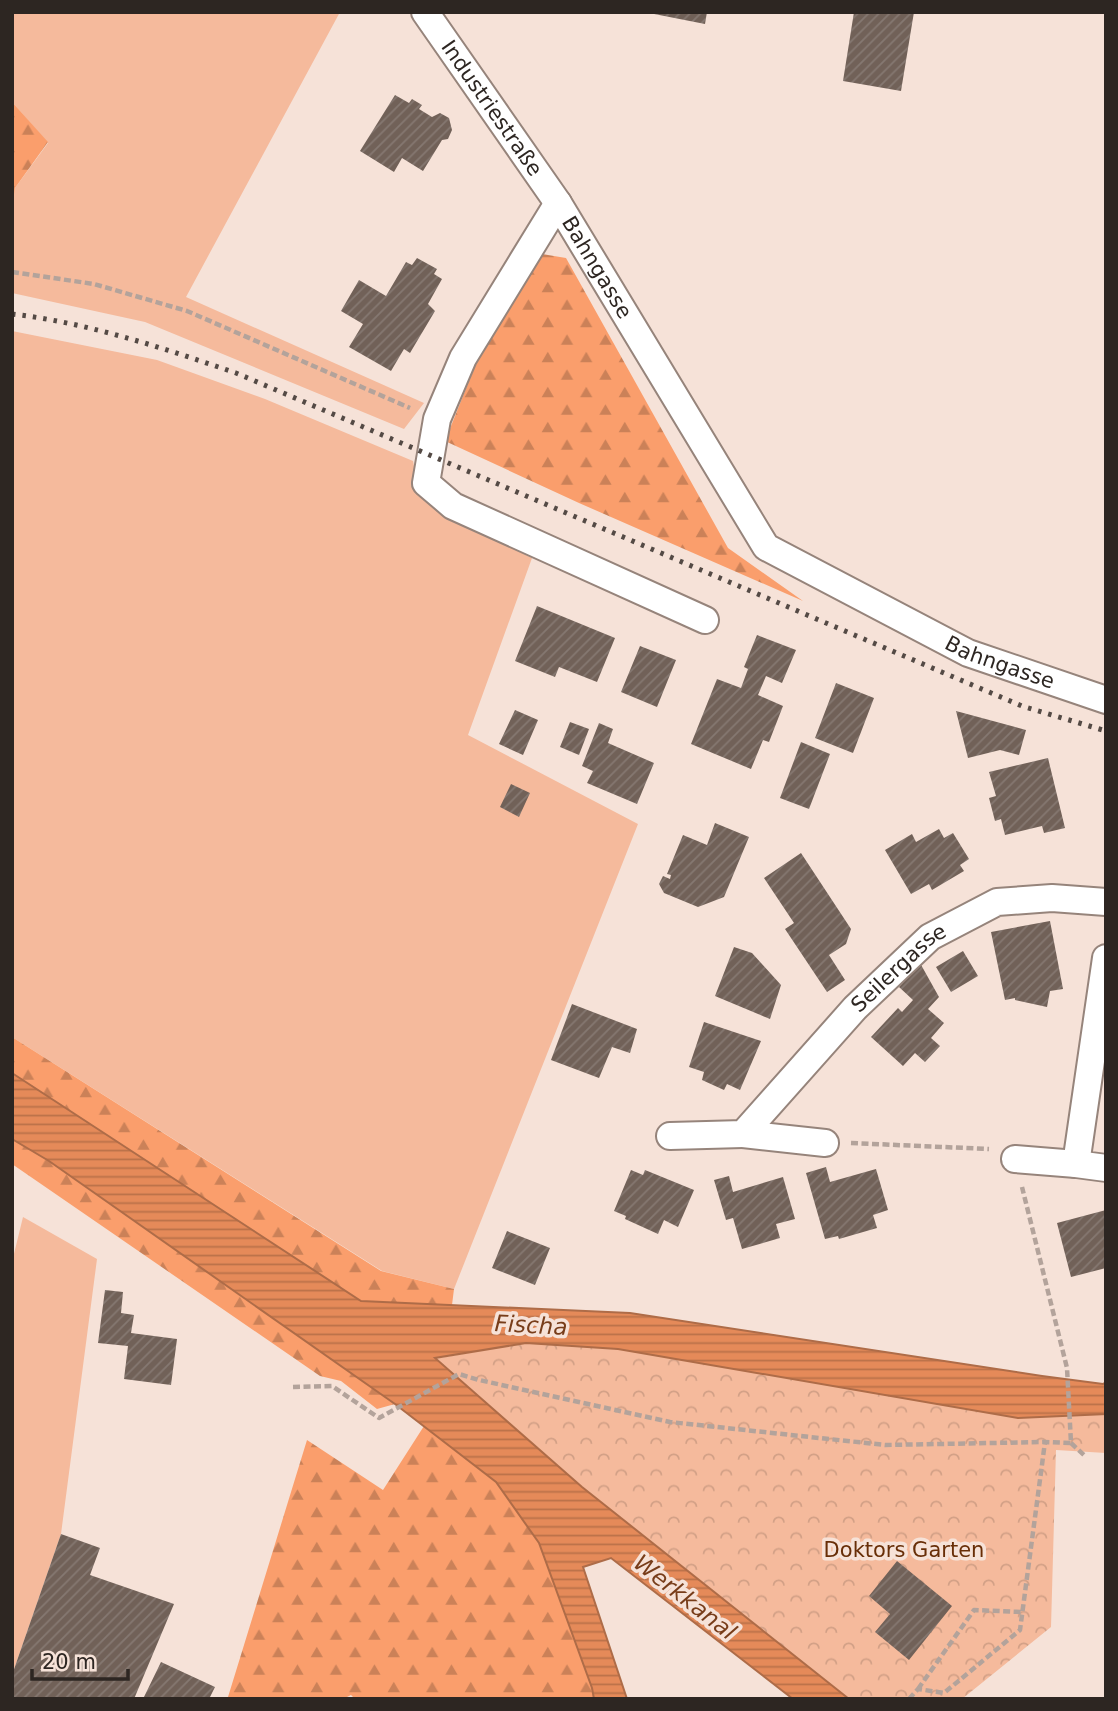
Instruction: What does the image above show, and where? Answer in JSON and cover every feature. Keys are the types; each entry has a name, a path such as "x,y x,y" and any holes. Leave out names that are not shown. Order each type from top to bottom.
{"street":[{"name":"Industriestraße","path":"425,12 558,203"},
{"name":"Bahngasse","path":"705,620 453,506 426,483 437,419 463,358 558,203 766,547 968,653 1106,700"},
{"name":"Seilergasse","path":"743,1134 855,1009 930,937 997,902 1052,898 1106,902"},
{"path":"1076,1164 1106,958"},
{"path":"670,1136 743,1134 825,1143"},
{"path":"1015,1159 1106,1168"}],"path":[{"path":"12,272 94,284 187,311 437,419"},
{"path":"825,1143 998,1149 1015,1159 1067,1368 1071,1443"},
{"path":"293,1387 332,1386 379,1418 459,1374 670,1422 885,1445 1071,1443 1086,1457"},
{"path":"918,1689 944,1693 1020,1630 1045,1442"},
{"path":"909,1699 974,1610 1022,1612"}],"green space":[{"path":"12,12 340,12 186,297 424,403 404,429 145,322 12,293 15,188 48,143 12,102"},
{"path":"12,102 48,142 15,188 12,220"},
{"path":"542,254 566,258 728,548 803,601 445,441 475,366"},
{"path":"12,331 157,360 265,399 413,461 419,493 454,518 532,558 468,735 638,824 454,1289 382,1271 12,1037"},
{"path":"12,1037 381,1271 454,1289 452,1305 361,1301 12,1073"},
{"path":"12,1139 49,1161 395,1404 377,1409 341,1381 320,1376 12,1164"},
{"path":"23,1217 97,1259 61,1534 12,1675 12,1262"},
{"name":"Doktors Garten","path":"526,1343 618,1349 1018,1418 1106,1414 1106,1453 1056,1450 1051,1627 962,1699 849,1699 582,1487 434,1359"},
{"path":"424,1426 496,1482 539,1543 594,1699 355,1699 351,1695 343,1699 228,1697 307,1440 383,1490"}],"water":[{"path":"12,1073 361,1301 630,1313 1042,1376 1103,1384 1106,1382 1106,1414 1018,1418 618,1349 526,1343 435,1358 582,1487 849,1699 793,1699 611,1558 583,1567 627,1699 594,1699 539,1543 496,1482 395,1404 49,1161 12,1139"}],"building":[{"path":"644,12 707,12 705,24"},
{"path":"854,12 914,12 901,91 843,81"},
{"path":"395,95 409,103 412,99 422,105 419,109 432,117 440,113 449,118 452,130 448,139 442,140 423,171 402,158 394,172 360,151"},
{"path":"417,258 437,269 434,274 442,279 428,304 435,311 410,353 404,349 391,371 349,347 363,324 341,311 359,280 386,296 406,262 412,265"},
{"path":"537,606 615,638 597,682 559,667 555,677 515,661"},
{"path":"757,635 796,650 782,683 766,676 758,695 783,706 769,742 763,740 751,769 691,744 717,679 741,688 748,669 744,667"},
{"path":"640,646 676,660 657,707 621,692"},
{"path":"836,683 874,698 853,753 815,738"},
{"path":"515,710 538,720 523,755 499,744"},
{"path":"956,711 1026,730 1019,755 1000,750 968,758"},
{"path":"570,722 589,729 579,755 560,747"},
{"path":"599,723 613,729 608,743 654,763 637,804 587,783 593,771 582,766"},
{"path":"801,742 830,754 809,809 780,798"},
{"path":"1048,758 1065,828 1044,833 1042,826 1005,835 1001,819 995,821 989,798 996,796 989,772"},
{"path":"511,784 530,793 519,817 500,807"},
{"path":"715,823 749,837 724,897 698,907 664,893 659,884 663,876 670,879 671,875 667,874 683,835 707,845"},
{"path":"939,829 944,838 953,833 969,859 960,865 964,871 932,890 929,884 911,894 885,850 912,834 916,842"},
{"path":"801,853 851,929 846,944 829,955 845,980 827,992 785,929 794,923 764,878"},
{"path":"1050,921 1063,989 1050,991 1047,1007 1015,998 1005,1000 991,932"},
{"path":"734,947 752,953 781,985 770,1019 715,996"},
{"path":"963,951 978,976 951,992 936,967"},
{"path":"920,963 939,997 928,1009 944,1023 931,1038 940,1046 925,1062 915,1053 903,1066 871,1037 898,1008 902,1012 913,1000 899,987"},
{"path":"572,1004 637,1029 630,1053 612,1047 599,1078 551,1060"},
{"path":"704,1022 761,1041 740,1090 727,1084 724,1090 702,1080 704,1072 689,1067"},
{"path":"826,1167 830,1182 876,1169 888,1210 873,1215 877,1228 839,1239 838,1236 825,1239 806,1173"},
{"path":"631,1170 643,1175 645,1170 694,1190 678,1227 664,1220 658,1234 614,1211"},
{"path":"729,1176 733,1192 783,1177 795,1219 776,1224 780,1238 742,1249 733,1218 726,1220 714,1180"},
{"path":"1106,1210 1106,1268 1071,1277 1057,1223"},
{"path":"507,1231 550,1248 535,1285 492,1268"},
{"path":"105,1290 123,1292 121,1313 134,1315 131,1333 177,1339 171,1385 124,1379 128,1346 98,1343"},
{"path":"61,1534 100,1548 90,1575 174,1604 134,1699 12,1699 12,1675"},
{"path":"897,1561 952,1606 909,1660 875,1632 890,1614 869,1596"},
{"path":"161,1662 215,1687 209,1699 143,1699"}],"railway":[{"path":"12,314 97,330 236,373 1022,706 1106,731"}],"water label":[{"name":"Fischa","path":"531,1325"},
{"name":"Werkkanal","path":"685,1597"}]}
